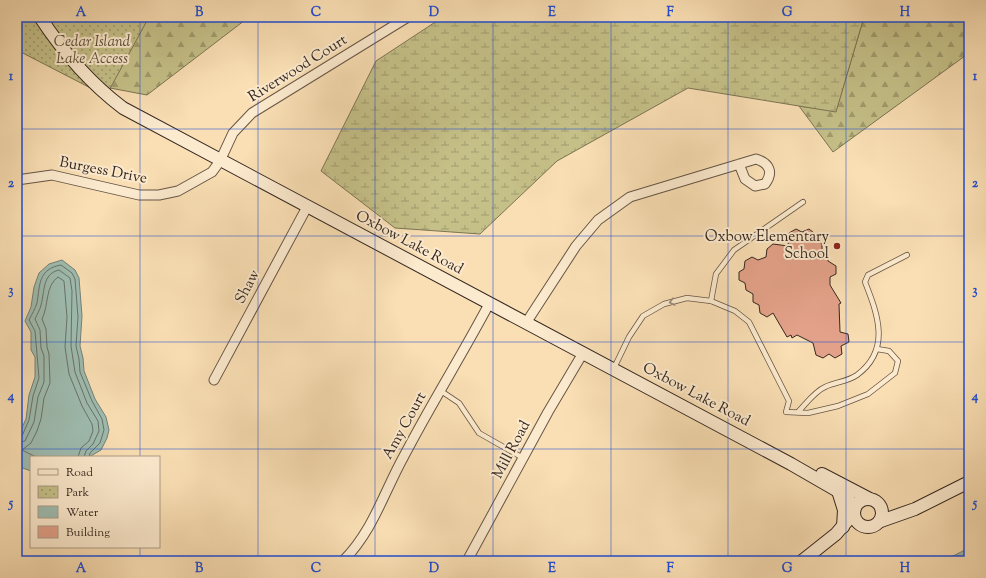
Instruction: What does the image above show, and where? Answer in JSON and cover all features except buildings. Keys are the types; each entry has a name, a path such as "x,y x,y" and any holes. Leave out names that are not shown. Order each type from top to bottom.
{"street":[{"name":"Oxbow Lake Road","path":"40,17 59,46 103,93 123,108 146,122 791,464 838,492 854,510"},
{"name":"Riverwood Court","path":"220,161 233,133 252,113 408,17"},
{"name":"Burgess Drive","path":"17,180 52,175 139,195 158,195 178,190 206,176 212,172 220,161"},
{"path":"526,323 576,246 598,220 630,197 738,164"},
{"name":"Shaw","path":"214,380 307,207"},
{"name":"Amy Court","path":"343,561 361,541 371,525 394,474 489,304"},
{"name":"Mill Road","path":"467,561 560,390 583,353"},
{"name":"Oxbow Lake Road","path":"791,464 795,464 826,476 868,498"},
{"path":"881,507 898,507 969,482"},
{"path":"811,561 828,550 849,532 863,526 872,527 881,521 915,509 955,490 957,487"},
{"path":"838,492 844,510 843,527"},
{"path":"802,561 821,548 843,527 860,501 868,498 876,501 881,507 883,514 881,521"},
{"path":"854,510 856,520 863,526"}],"lane":[{"path":"711,300 716,274 734,250 803,202"},
{"path":"798,412 824,387 843,382 856,375 870,361 876,349 879,324 876,308 865,282 868,275 907,255"},
{"path":"613,369 629,337 643,316 664,304 687,298 711,300 735,311 749,322 789,401 786,412 808,413 838,406 868,394 895,373 898,361 889,351 876,349"},
{"path":"441,391 459,403 479,432 523,458"}],"green space":[{"name":"Cedar Island Lake Access","path":"17,17 149,17 106,96 17,50"},
{"path":"53,17 249,17 147,95 110,88 64,36"},
{"path":"443,17 864,17 836,112 688,88 557,161 480,234 395,228 321,171 376,61"},
{"path":"864,17 969,17 969,53 833,152 799,106 836,111"}],"water":[{"path":"62,260 75,270 79,278 82,316 80,346 84,371 95,399 106,417 109,430 101,450 91,456 30,456 30,471 17,466 17,438 26,419 29,395 35,377 35,357 31,350 31,332 25,321 31,307 34,287 39,273 49,264"},
{"path":"969,548 969,561 933,561 938,558 953,556"}],"place":[{"name":"Oxbow Elementary School","path":"837,246"}]}
